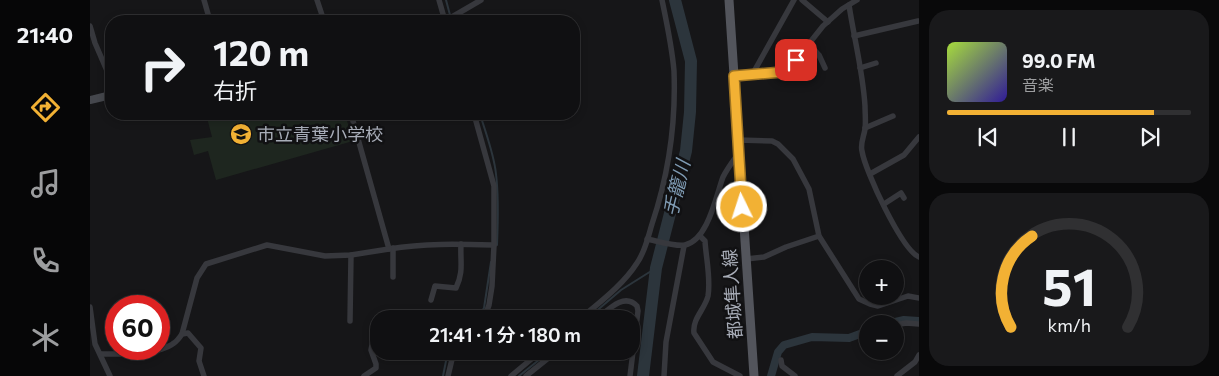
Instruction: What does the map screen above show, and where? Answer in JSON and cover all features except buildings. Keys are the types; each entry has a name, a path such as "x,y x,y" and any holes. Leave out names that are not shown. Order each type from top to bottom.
{"main road":[{"name":"都城隼人線","path":"729,0 754,376"}],"street":[{"path":"204,0 208,15"},
{"path":"318,0 322,15"},
{"path":"439,0 443,15"},
{"path":"455,15 481,0"},
{"path":"590,310 629,274 639,262 660,201 666,173 673,108 673,63 662,0"},
{"path":"752,76 794,0"},
{"path":"802,0 828,22"},
{"path":"734,76 782,72 796,60 828,22 857,0"},
{"path":"849,5 864,94 865,128 861,149 884,204 908,248 919,257"},
{"path":"854,36 918,21"},
{"path":"90,26 105,66"},
{"path":"809,44 819,55 824,68"},
{"path":"860,68 876,63"},
{"path":"90,100 105,96"},
{"path":"865,128 893,116"},
{"path":"353,120 391,249 393,278"},
{"path":"476,120 494,186 492,286 487,310"},
{"path":"870,174 904,155 919,136"},
{"path":"738,140 770,140 778,144 797,165 808,186 818,236 852,290 861,300 880,306 906,297 919,298"},
{"path":"647,239 684,246 696,240 700,236 715,203 725,174 738,154"},
{"path":"884,204 901,193 904,198"},
{"path":"700,236 705,241 708,289 705,304 695,321 694,333 713,362 740,376"},
{"path":"746,259 764,257 818,236"},
{"path":"431,300 435,286 456,288 462,267 460,263 461,244"},
{"path":"101,354 127,354 158,349 174,343 182,334 197,278 206,264 267,245 325,256 412,245 461,244 494,246"},
{"path":"664,376 666,342 684,246"},
{"path":"350,320 351,254"},
{"path":"609,310 622,300 630,300 637,306 638,310"},
{"path":"90,307 93,346 101,354 110,376"},
{"path":"904,323 919,324"},
{"path":"182,334 188,333 201,348 199,361 204,376"},
{"path":"898,376 913,364 919,355"},
{"path":"364,376 376,368 375,360"},
{"path":"448,376 452,360"},
{"path":"511,376 530,360"},
{"path":"526,376 546,360"},
{"path":"630,376 632,360"},
{"path":"781,360 782,366 795,376"}],"shaded area":[{"path":"208,120 347,120 353,141 216,180 208,151 194,155 190,140 212,137"}],"waterway":[{"path":"446,0 450,15"},
{"name":"手籠川","path":"643,376 656,268 686,151 690,112 691,61 675,0"},
{"path":"482,120 492,152 496,174 498,201 497,245"},
{"path":"483,310 491,262"},
{"path":"598,310 621,290 656,268"},
{"path":"904,320 919,321"},
{"path":"771,376 778,352 784,345 812,337 849,338 859,334"},
{"path":"443,376 446,360"},
{"path":"519,376 539,360"}],"place":[{"name":"市立青葉小学校","path":"241,134"}],"route":[{"path":"742,207 734,76 782,72 796,60"}]}
